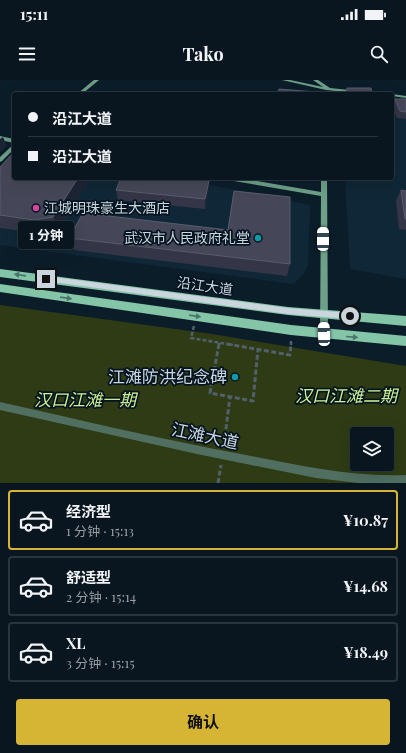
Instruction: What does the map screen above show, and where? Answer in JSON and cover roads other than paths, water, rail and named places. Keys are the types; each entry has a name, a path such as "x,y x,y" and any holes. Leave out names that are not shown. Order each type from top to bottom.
{"main road":[{"path":"82,92 97,80"},
{"path":"284,80 329,92"},
{"path":"315,80 329,92"},
{"path":"329,92 330,80"},
{"path":"394,95 406,97"},
{"path":"0,138 12,141"},
{"path":"0,160 12,148"},
{"path":"240,180 323,194"},
{"path":"324,180 324,334"},
{"name":"沿江大道","path":"0,273 288,311 406,321"},
{"path":"0,288 324,334 406,341"}],"lane":[{"name":"江滩大道","path":"0,406 222,455 362,482 388,482 406,479"}],"place":[{"name":"江城明珠豪生大酒店","path":"36,208"},
{"name":"武汉市人民政府礼堂","path":"258,238"},
{"name":"江滩防洪纪念碑","path":"235,377"}],"park label":[{"name":"汉口江滩二期","path":"346,396"},
{"name":"汉口江滩一期","path":"85,400"}]}
